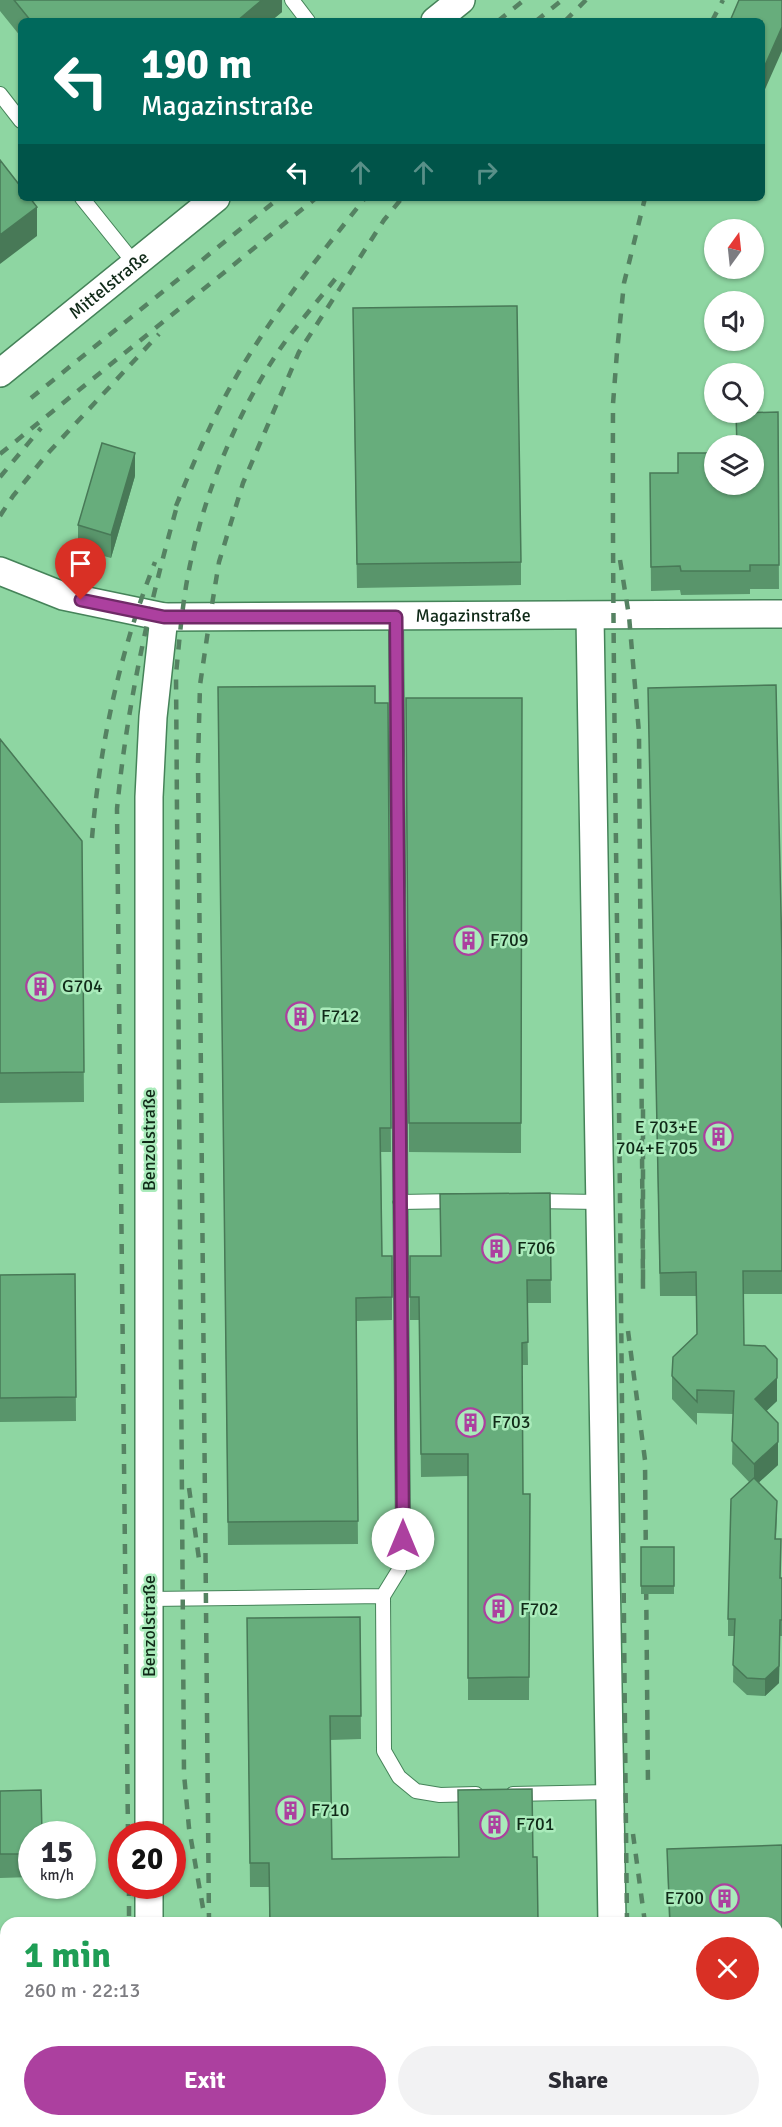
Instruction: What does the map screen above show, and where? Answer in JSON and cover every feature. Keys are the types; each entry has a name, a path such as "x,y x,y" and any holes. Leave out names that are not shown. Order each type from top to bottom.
{"street":[{"path":"439,18 461,0"},
{"name":"Mittelstraße","path":"0,373 212,201"},
{"path":"0,571 63,596 164,617"},
{"name":"Magazinstraße","path":"164,617 590,617 782,614"},
{"name":"Benzolstraße","path":"149,1821 149,797 153,717 164,617"},
{"path":"590,617 612,1917"},
{"path":"150,1899 150,1917"}],"lane":[{"path":"292,0 306,18"},
{"path":"0,94 18,117"},
{"path":"84,201 135,264"},
{"path":"396,617 403,1539 399,1570 383,1596 384,1751 399,1777 416,1791 440,1795 610,1792"},
{"path":"517,1201 600,1202"},
{"path":"400,1202 471,1202"},
{"path":"149,1599 383,1596"}],"shaded area":[{"path":"0,0 782,0 782,1917 0,1917"}],"building":[{"path":"14,0 262,0 241,18 29,18"},
{"path":"739,0 782,0 782,27 765,65 765,18 731,18"},
{"path":"0,160 18,183 18,201 32,201 37,207 0,235"},
{"path":"517,306 521,562 357,564 353,308"},
{"path":"764,412 778,412 779,565 750,565 750,571 681,571 680,566 651,567 650,473 678,473 678,453 704,453 704,495 764,495 764,435 737,435 736,423 764,423"},
{"path":"102,443 135,453 111,535 78,525"},
{"name":"E 703+E 704+E 705","path":"776,685 782,957 782,1271 743,1271 744,1345 765,1346 777,1359 777,1378 755,1399 778,1423 778,1442 754,1464 732,1441 734,1391 697,1390 697,1402 672,1376 673,1357 697,1334 696,1272 660,1273 648,688"},
{"name":"F712","path":"375,686 375,703 388,703 391,1128 380,1128 382,1256 392,1256 392,1297 356,1298 358,1521 228,1522 218,687"},
{"name":"F709","path":"406,698 522,698 521,1123 409,1123"},
{"name":"G704","path":"0,739 82,841 84,1072 0,1073"},
{"path":"550,1193 551,1280 527,1280 528,1342 522,1343 523,1494 530,1494 529,1677 468,1678 468,1454 421,1454 419,1297 410,1297 410,1256 441,1256 440,1194"},
{"path":"75,1274 76,1397 0,1398 0,1275"},
{"path":"754,1478 777,1501 775,1539 781,1539 782,1620 780,1620 779,1666 765,1679 747,1678 733,1665 735,1619 728,1619 731,1499"},
{"path":"641,1547 674,1547 674,1586 641,1586"},
{"name":"F710","path":"360,1617 361,1716 330,1716 332,1859 459,1857 458,1790 532,1789 533,1857 537,1857 538,1917 270,1917 269,1863 250,1863 247,1618"},
{"path":"41,1790 42,1821 18,1821 18,1854 0,1854 0,1791"},
{"name":"E700","path":"782,1845 782,1917 670,1917 667,1849"}],"railway":[{"path":"502,18 524,0"},
{"path":"540,18 562,0"},
{"path":"568,18 586,0"},
{"path":"714,18 723,0"},
{"path":"31,398 275,201"},
{"path":"0,454 312,201"},
{"path":"176,506 213,421 242,367 292,292 363,201"},
{"path":"209,1917 198,763 200,685 219,562 243,483 299,352 384,220 400,201"},
{"path":"627,1917 613,404 624,283 644,201"},
{"path":"203,1908 189,1828 184,1774 176,674 189,570 207,499 217,471 242,415 271,363 287,339 336,278"},
{"path":"0,516 13,496 49,452 159,334"},
{"path":"0,477 41,428"},
{"path":"128,1821 117,809 133,692 158,576 179,499"},
{"path":"620,560 629,616 639,733 643,1289 643,1100"},
{"path":"92,838 100,767 113,698 132,629 155,562"},
{"path":"628,1331 645,1460 648,1787"},
{"path":"189,1488 199,1559"},
{"path":"633,1834 644,1917"},
{"path":"129,1899 129,1917"}],"place":[{"name":"F709","path":"469,940"},
{"name":"G704","path":"41,986"},
{"name":"F712","path":"300,1016"},
{"name":"E 703+E 704+E 705","path":"719,1137"},
{"name":"F706","path":"496,1248"},
{"name":"F703","path":"471,1422"},
{"name":"F702","path":"499,1609"},
{"name":"F710","path":"290,1810"},
{"name":"F701","path":"495,1824"},
{"name":"E700","path":"725,1898"}],"route":[{"path":"81,600 164,617 396,617 403,1539"}]}
